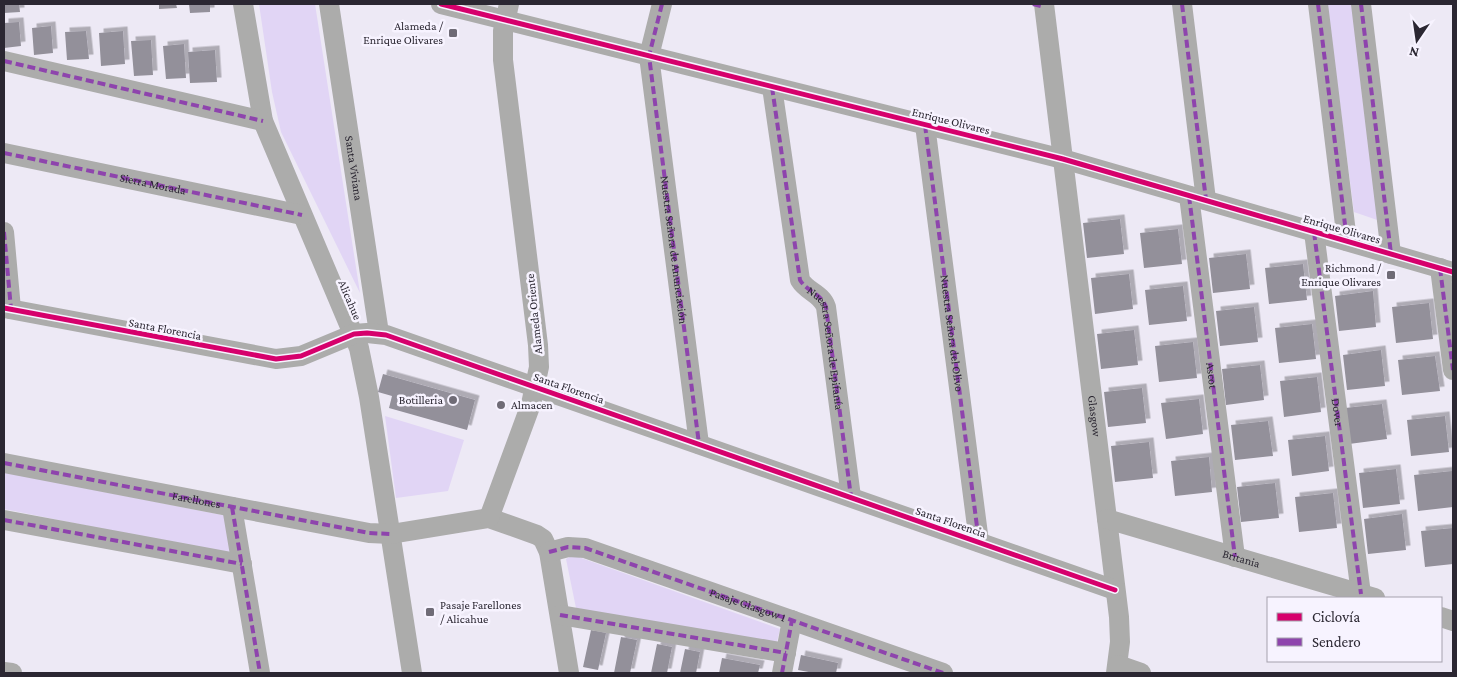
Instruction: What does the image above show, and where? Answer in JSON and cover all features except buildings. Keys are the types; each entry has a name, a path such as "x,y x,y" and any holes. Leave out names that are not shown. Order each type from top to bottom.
{"street":[{"name":"Alicahue","path":"243,4 263,122 354,334 363,365 370,397 412,673"},
{"name":"Santa Viviana","path":"330,4 379,333"},
{"name":"Enrique Olivares","path":"441,4 507,12 649,56 1063,160 1447,270"},
{"path":"649,56 662,4"},
{"name":"Ascot","path":"1182,4 1198,198 1235,557"},
{"path":"1318,4 1347,241"},
{"path":"1361,4 1391,254"},
{"name":"Glasgow","path":"1040,5 1063,160 1120,629 1117,669"},
{"name":"Alameda Oriente","path":"489,518 531,404 539,367 538,345 503,60 502,44 507,12"},
{"name":"Nuestra Señora de Anunciación","path":"649,56 699,444"},
{"path":"4,61 263,122"},
{"name":"Nuestra Señora de Epifanía","path":"772,87 800,280 805,288 820,297 826,307 850,497"},
{"name":"Nuestra Señora del Olivo","path":"925,125 979,542"},
{"name":"Sierra Morada","path":"4,152 302,215"},
{"path":"4,232 7,308"},
{"name":"Dover","path":"1314,232 1368,596"},
{"path":"1447,270 1453,370"},
{"name":"Santa Florencia","path":"7,308 276,359 301,356 354,334 379,333 393,336 1115,590"},
{"name":"Farellones","path":"4,463 369,533 391,534"},
{"path":"232,506 260,673"},
{"path":"391,534 489,518 537,535 543,539 550,552 569,673"},
{"name":"Britania","path":"1107,519 1368,596"},
{"path":"4,520 242,564"},
{"name":"Pasaje Glasgow 1","path":"550,552 568,547 585,548 792,620 920,669 943,673"},
{"path":"560,615 786,653"},
{"path":"782,673 792,620"},
{"path":"1117,669 1141,673"},
{"path":"4,672 12,673"}],"shaded area":[{"path":"259,4 315,4 360,293 281,132 272,92"},
{"path":"1327,4 1355,4 1383,222 1354,212"},
{"path":"385,416 464,440 448,491 396,498"},
{"path":"4,472 227,516 232,555 4,509"},
{"path":"573,555 780,629 776,646 576,608 566,559"}],"marked path":[{"path":"662,4 649,56 699,444"},
{"path":"1033,4 1044,7"},
{"path":"1182,4 1206,200"},
{"path":"1318,4 1347,241"},
{"path":"1361,4 1391,254"},
{"path":"4,61 263,121"},
{"path":"772,87 800,280 824,302 826,307 851,497"},
{"path":"925,125 979,542"},
{"path":"4,153 302,215"},
{"path":"1189,196 1235,557"},
{"path":"4,232 11,309"},
{"path":"1314,232 1361,594"},
{"path":"1440,268 1453,370"},
{"path":"4,463 369,533 391,534"},
{"path":"232,507 260,673"},
{"path":"4,520 242,564"},
{"path":"549,552 568,547 585,548 943,673"},
{"path":"560,615 786,653"},
{"path":"782,673 792,620"}],"cycle path":[{"path":"441,4 1063,159 1453,272"},
{"path":"4,308 276,359 301,356 354,334 386,335 1115,590"}],"place":[{"name":"Alameda / Enrique Olivares","path":"453,33"},
{"name":"Richmond / Enrique Olivares","path":"1391,275"},
{"name":"Botilleria","path":"453,400"},
{"name":"Almacen","path":"501,405"},
{"name":"Pasaje Farellones / Alicahue","path":"430,612"}]}
